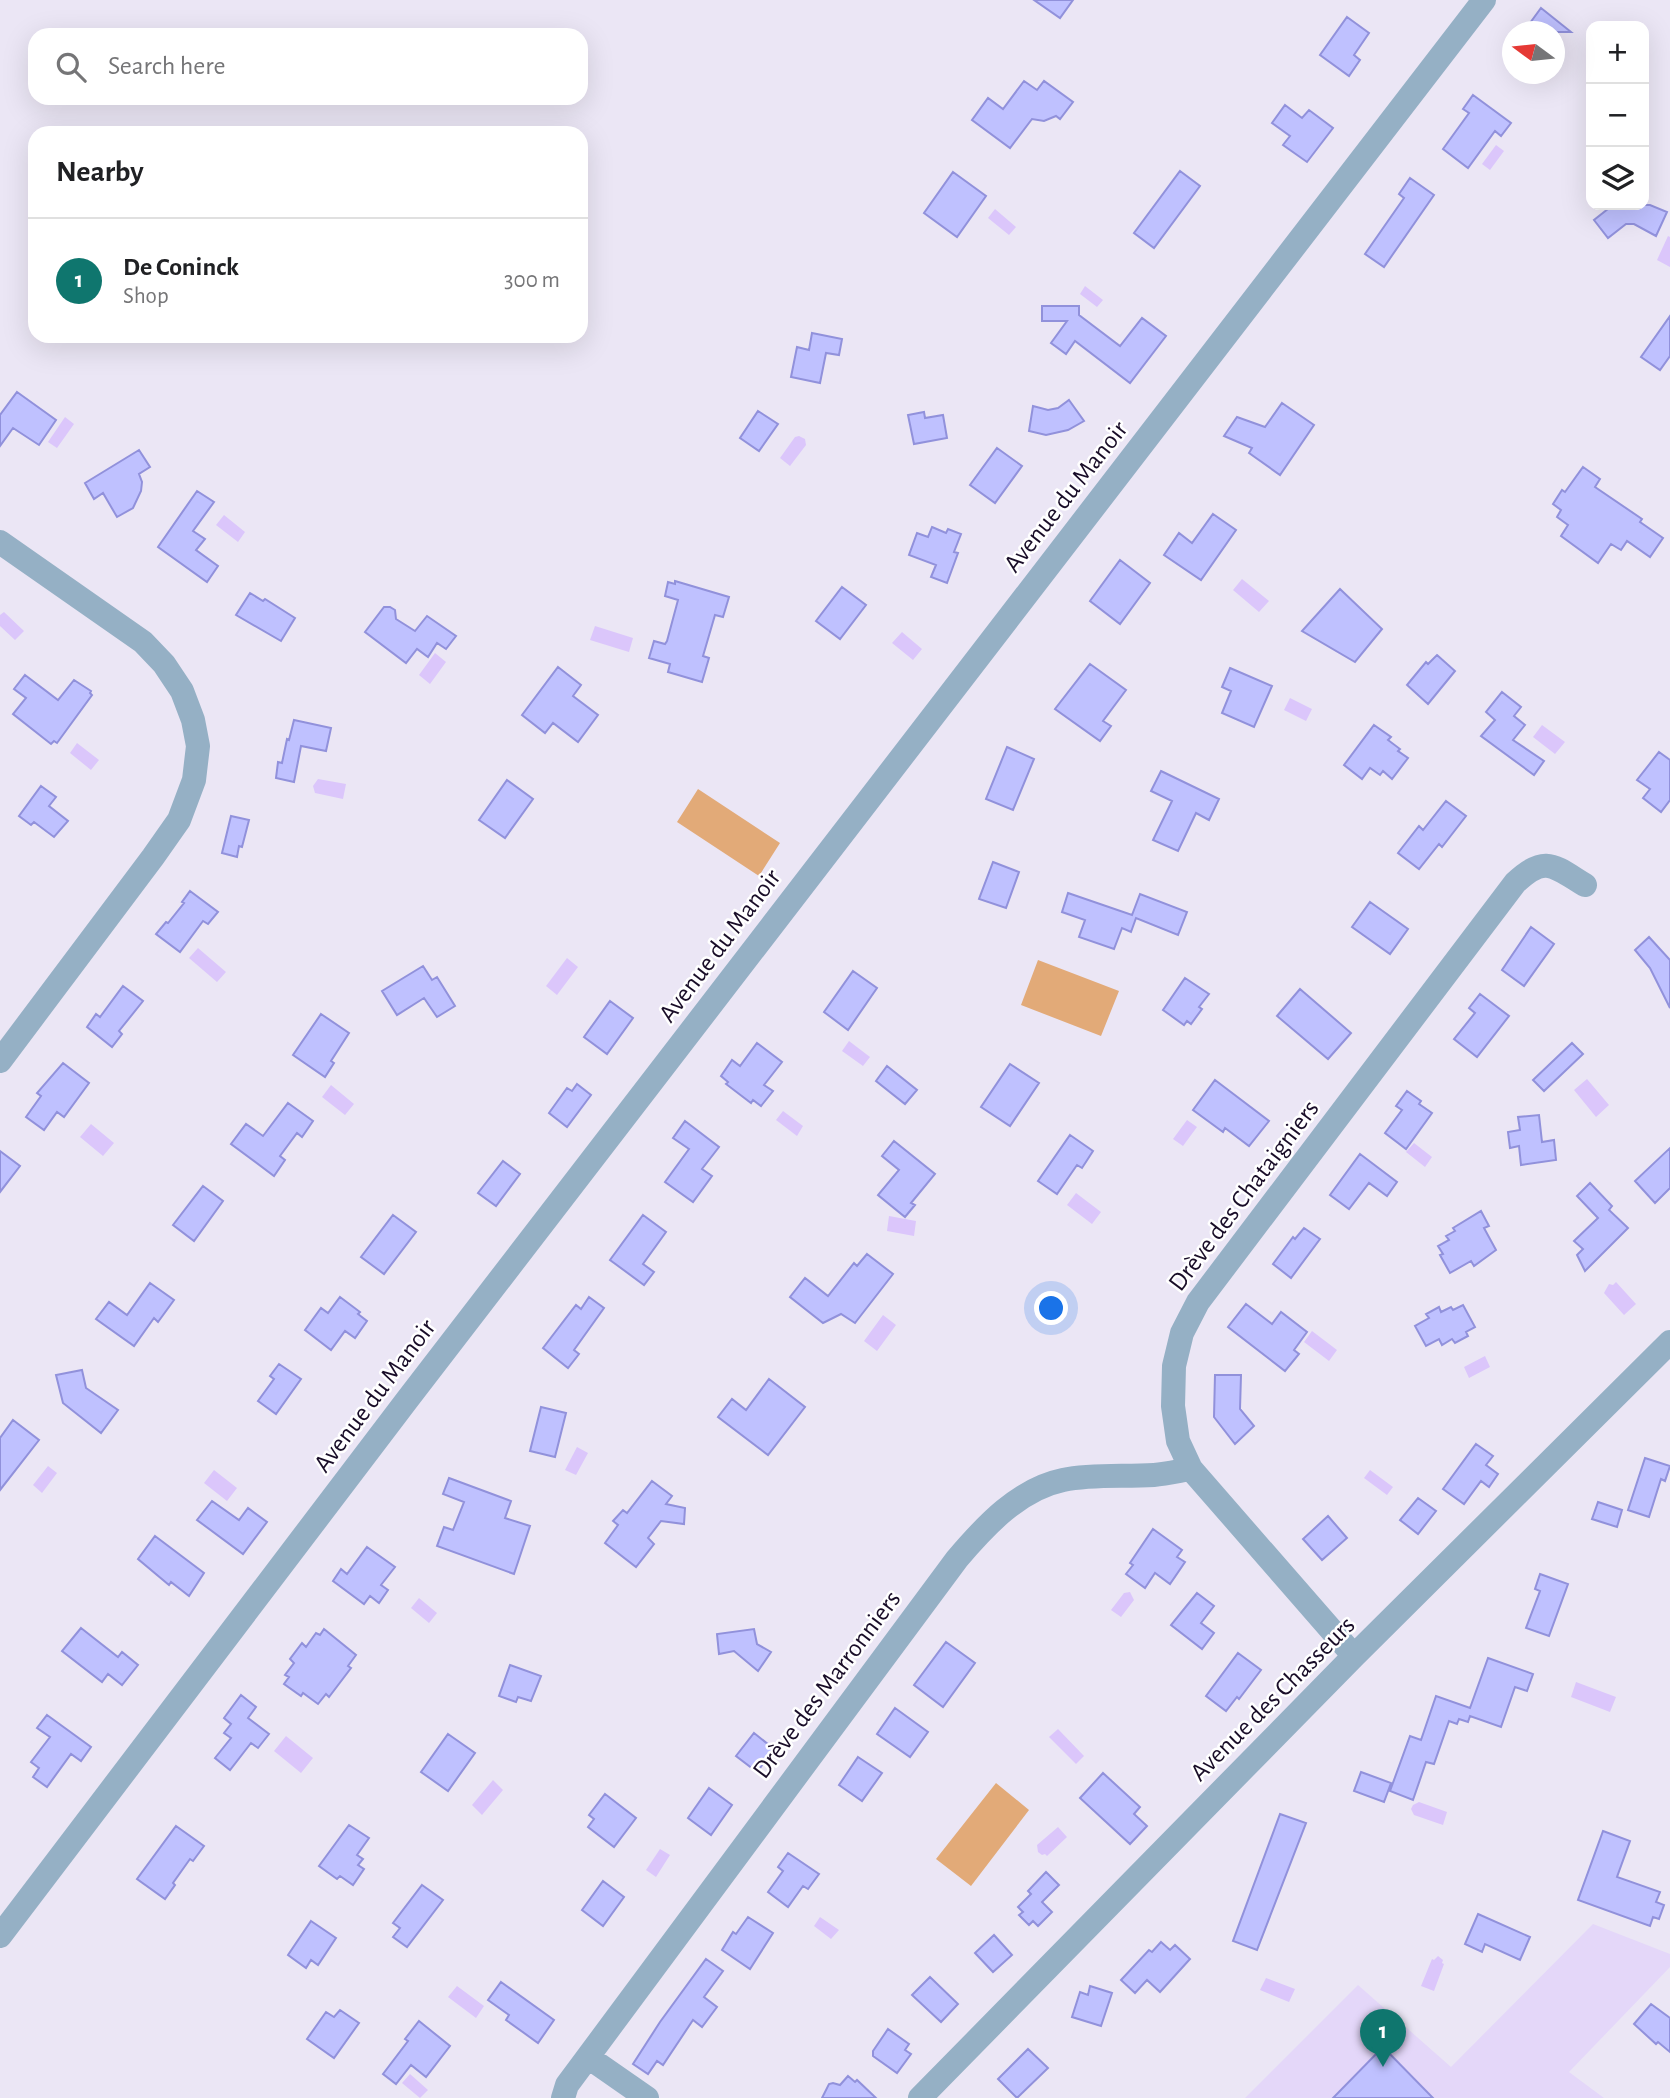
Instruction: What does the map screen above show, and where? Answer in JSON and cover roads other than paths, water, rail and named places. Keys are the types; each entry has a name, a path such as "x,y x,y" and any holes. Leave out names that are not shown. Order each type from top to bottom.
{"street":[{"name":"Avenue du Manoir","path":"3,1933 413,1392 1484,0"},
{"path":"0,542 142,642 164,664 182,691 193,720 198,746 194,780 179,820 0,1061"},
{"name":"Drève des Chataigniers","path":"1354,1656 1191,1469 1178,1441 1173,1406 1174,1366 1182,1333 1198,1302 1515,883 1530,869 1545,864 1585,886"},
{"name":"Avenue des Chasseurs","path":"920,2098 1354,1656 1670,1342"},
{"name":"Drève des Marronniers","path":"563,2098 566,2084 941,1580 986,1526 1021,1497 1060,1480 1096,1475 1155,1475 1191,1469"},
{"path":"587,2057 647,2098"}],"place":[{"name":"De Coninck","path":"1383,2067"}]}
